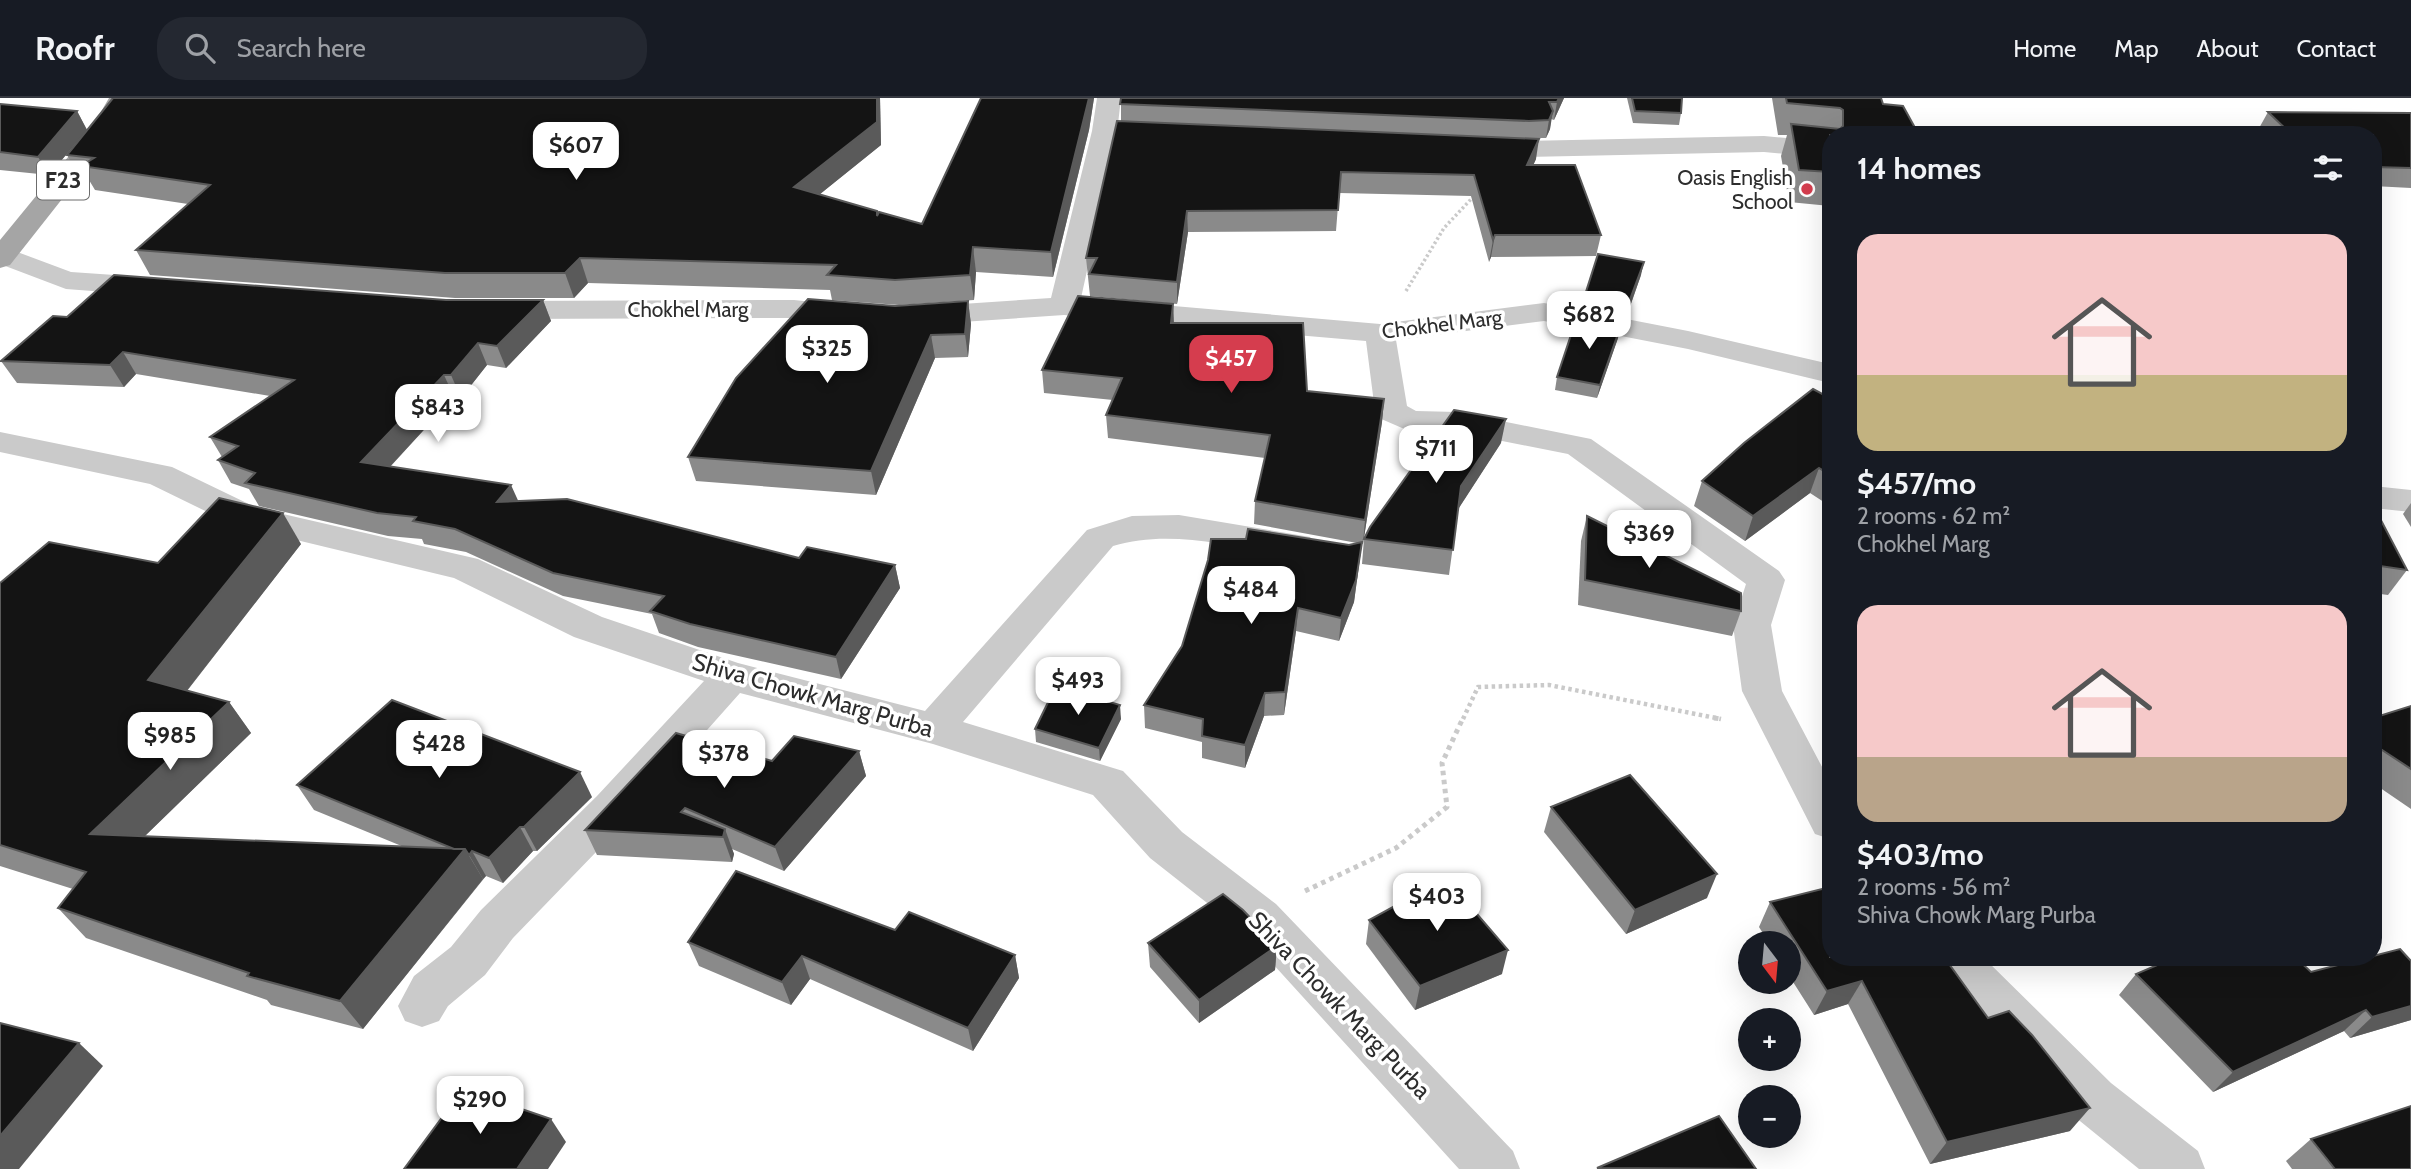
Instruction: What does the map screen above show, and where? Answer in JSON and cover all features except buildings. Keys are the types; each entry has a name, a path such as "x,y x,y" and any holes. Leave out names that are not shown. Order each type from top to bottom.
{"main road":[{"name":"F23","path":"2,258 102,132 121,98"}],"street":[{"path":"1064,306 1105,131 1109,98"},
{"path":"1105,131 1187,135"},
{"path":"1459,146 1527,149 1764,144 1822,149"},
{"path":"2,258 66,280 191,289"},
{"name":"Chokhel Marg","path":"468,310 794,309 879,315 1064,306 1380,333 1544,312 1688,340 1822,371"},
{"path":"1380,333 1391,411 1409,421 1457,422 1578,446 1766,580 1752,625 1762,691 1822,807"},
{"name":"Shiva Chowk Marg Purba","path":"0,442 160,475 247,517 466,568 588,627 732,676 934,729 1108,783 1166,845 1260,918 1494,1169"},
{"path":"2382,498 2411,501"},
{"path":"934,729 1100,538 1132,528 1179,527 1334,551"},
{"path":"422,1006 431,991 468,961 497,924 612,808 732,676"},
{"path":"1961,966 2093,1100 2179,1169"}],"path":[{"path":"1380,333 1440,235 1465,202 1513,166 1527,149"},
{"path":"1260,918 1319,883 1396,848 1447,807 1442,763 1478,687 1549,685 1783,732"}],"place":[{"name":"Oasis English School","path":"1807,189"}]}
